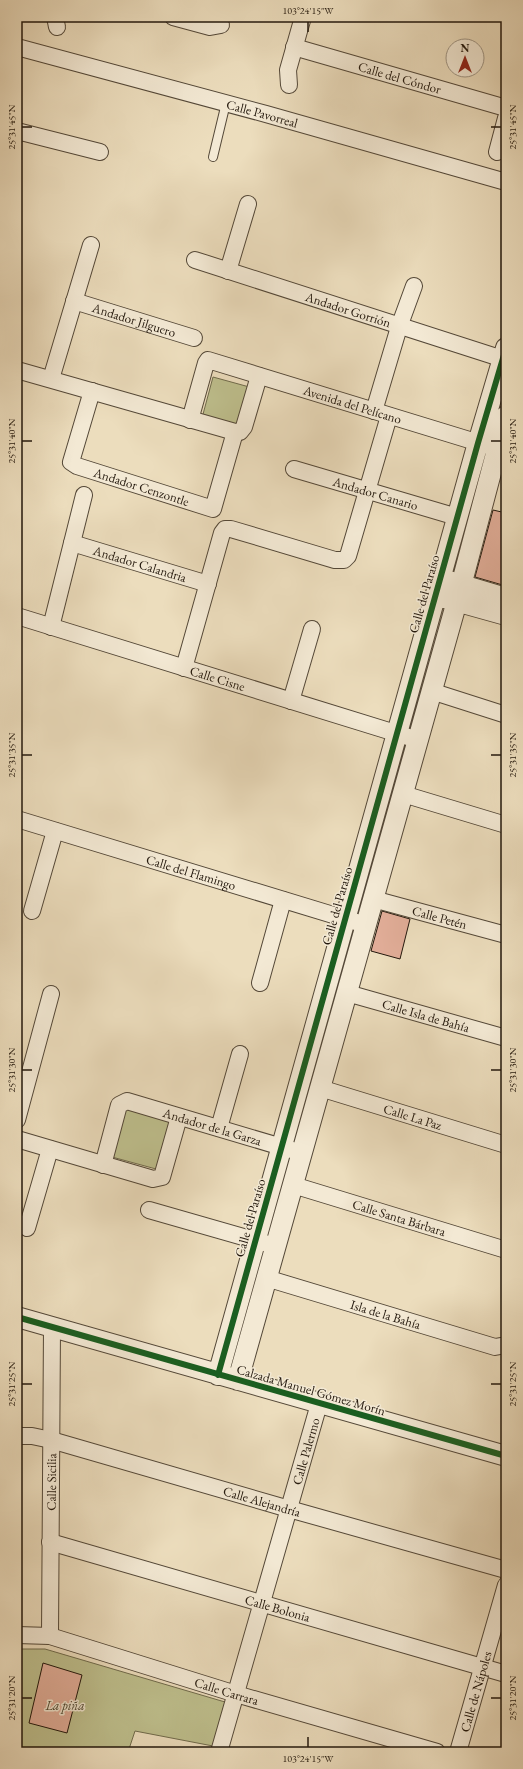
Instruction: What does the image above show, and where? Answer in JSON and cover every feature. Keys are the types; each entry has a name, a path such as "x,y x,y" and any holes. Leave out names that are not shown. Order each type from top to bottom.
{"street":[{"path":"173,17 210,27 221,25"},
{"path":"289,85 288,70 303,17"},
{"name":"Calle Pavorreal","path":"17,47 226,103 506,182"},
{"name":"Calle del Cóndor","path":"294,47 506,108"},
{"path":"497,152 506,118"},
{"path":"17,131 100,152"},
{"path":"228,271 248,204"},
{"path":"51,379 91,245"},
{"name":"Andador Gorrión","path":"195,260 399,327 504,353"},
{"path":"184,668 222,533 225,529 231,529 335,560 344,560 348,556 367,490 399,327 414,286"},
{"name":"Andador Jilguero","path":"74,301 194,338"},
{"name":"Calle del Paraíso","path":"218,1375 504,353"},
{"name":"Avenida del Pelícano","path":"190,420 208,360 501,450"},
{"path":"17,370 190,420 238,432 258,376"},
{"name":"Andador Cenzontle","path":"92,391 71,462 77,466 213,509 238,432"},
{"path":"238,1380 431,692 501,450 506,416"},
{"name":"Andador Canario","path":"294,469 457,517"},
{"path":"51,627 84,495"},
{"name":"Andador Calandria","path":"72,543 208,584"},
{"path":"438,586 459,593 506,615"},
{"path":"459,593 506,598"},
{"name":"Calle Cisne","path":"17,616 418,740"},
{"path":"291,701 312,629"},
{"path":"431,692 506,715"},
{"path":"403,794 506,825"},
{"name":"Calle del Flamingo","path":"17,820 366,925"},
{"path":"32,911 55,831"},
{"name":"Calle Petén","path":"373,899 506,935"},
{"path":"260,983 283,900"},
{"name":"Calle Isla de Bahía","path":"347,993 506,1038"},
{"path":"17,1120 51,994"},
{"path":"219,1128 240,1054"},
{"name":"Calle La Paz","path":"320,1088 506,1144"},
{"name":"Andador de la Garza","path":"103,1165 119,1105 126,1101 302,1153"},
{"path":"17,1139 103,1165 153,1179 158,1179 162,1177 180,1117"},
{"path":"27,1228 50,1149"},
{"name":"Calle Santa Bárbara","path":"293,1185 506,1250"},
{"path":"149,1210 275,1246"},
{"name":"Isla de la Bahía","path":"266,1278 495,1347 506,1345"},
{"name":"Calzada Manuel Gómez Morín","path":"17,1317 506,1456"},
{"name":"Calle Sicilia","path":"50,1636 52,1327"},
{"name":"Calle Palermo","path":"219,1752 319,1404"},
{"name":"Calle Alejandría","path":"17,1436 32,1436 51,1440 506,1570"},
{"name":"Calle Bolonia","path":"50,1542 506,1674"},
{"name":"Calle de Nápoles","path":"458,1752 506,1585"},
{"name":"Calle Carrara","path":"17,1635 50,1636 236,1694 437,1752"}],"lane":[{"path":"213,157 226,103"}],"green space":[{"path":"213,377 253,388 242,429 202,418"},
{"path":"128,1100 172,1113 156,1169 112,1157"},
{"name":"La piña","path":"17,1649 45,1649 225,1702 213,1746 135,1731 128,1752 17,1752"}],"building":[{"path":"493,510 506,513 506,586 475,577"},
{"path":"382,911 410,919 400,959 371,951"},
{"path":"43,1663 82,1675 67,1733 29,1723"}],"cycle path":[{"path":"218,1375 478,443 506,348"},
{"path":"17,1317 506,1456"}]}
